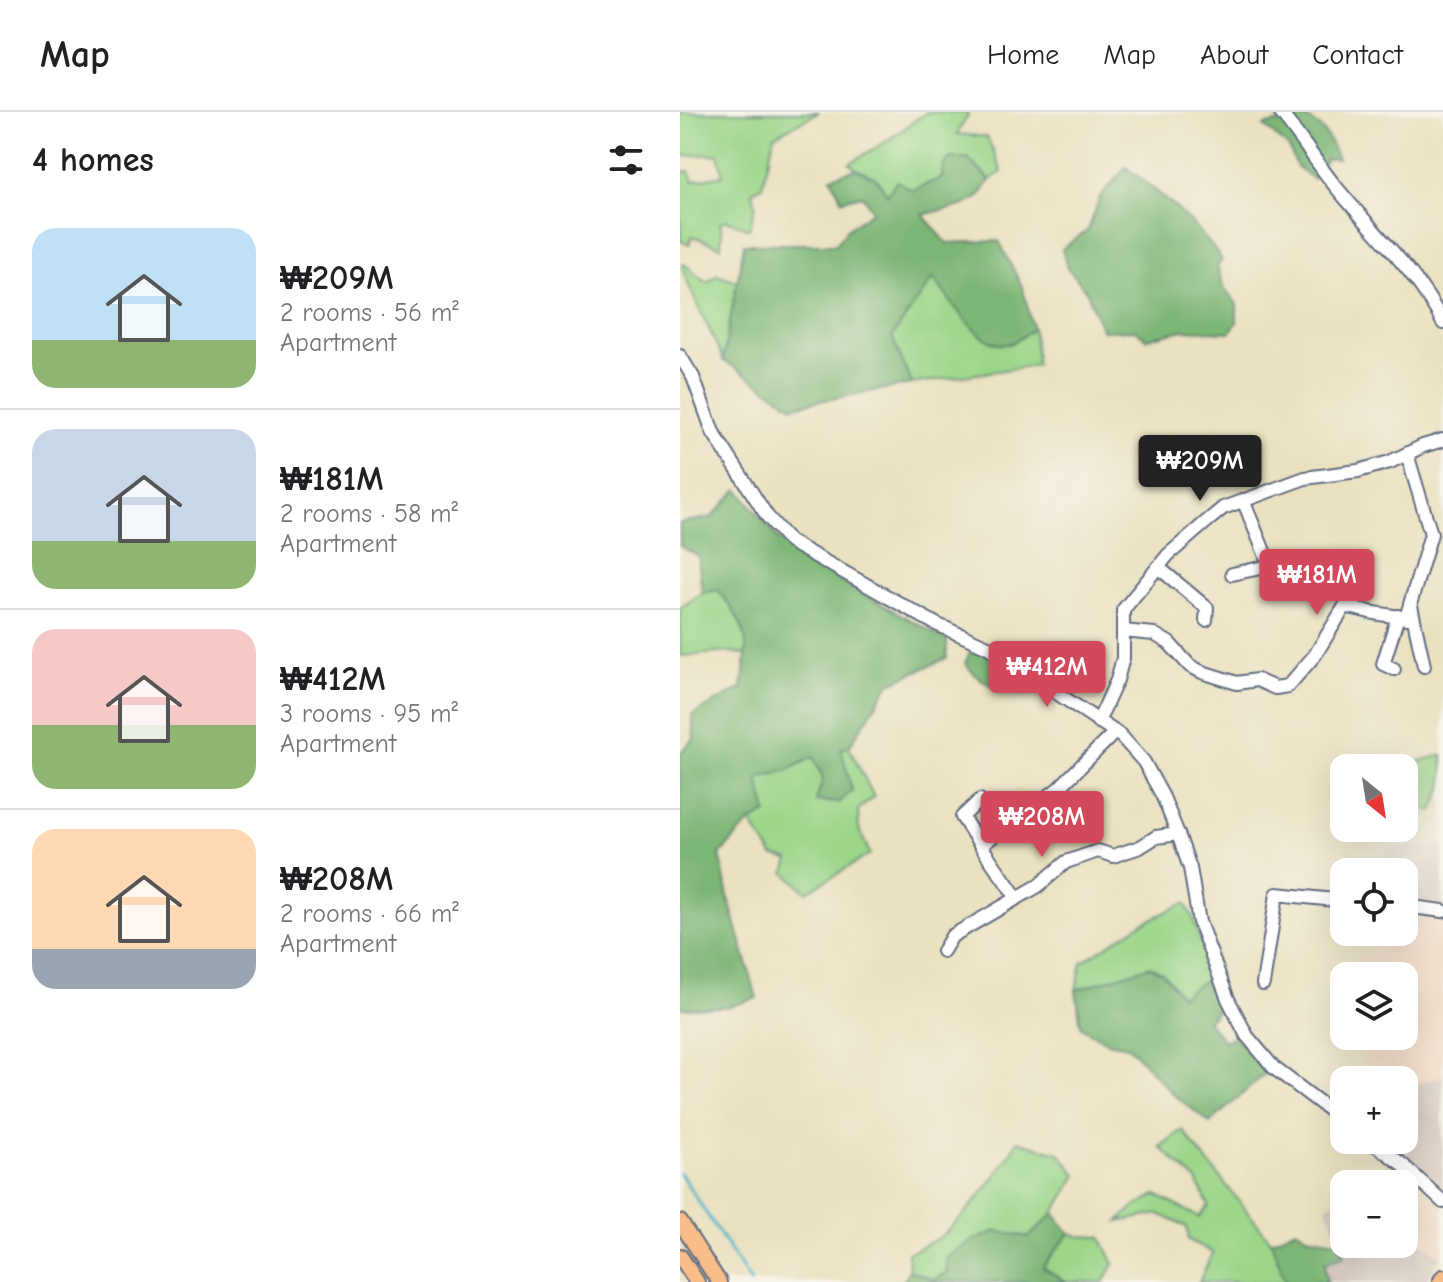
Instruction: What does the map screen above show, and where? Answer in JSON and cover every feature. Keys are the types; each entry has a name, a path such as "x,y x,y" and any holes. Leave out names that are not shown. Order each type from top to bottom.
{"main road":[{"path":"680,1222 719,1282"},
{"path":"680,1256 697,1282"}],"street":[{"path":"1280,112 1332,181 1432,302 1443,323"},
{"path":"680,356 693,377 720,445 767,516 790,542 936,624 988,647 1115,732 1144,762 1178,834 1190,868 1199,922 1228,999 1247,1036 1274,1068 1330,1110"},
{"path":"1098,722 1117,680 1123,658 1123,610 1158,567 1193,532 1223,508 1243,500 1305,478 1358,471 1390,462 1443,440"},
{"path":"1123,631 1154,634 1169,643 1190,666 1202,672 1237,683 1257,680 1275,688 1288,686 1315,655 1345,606 1406,618 1431,534 1407,454"},
{"path":"1243,500 1270,566 1282,581"},
{"path":"1232,574 1270,566"},
{"path":"1158,567 1207,608 1206,620"},
{"path":"1410,603 1424,666"},
{"path":"1394,669 1383,664 1398,616"},
{"path":"981,846 1028,807 1041,802 1059,788 1115,732"},
{"path":"980,800 962,817 1017,898"},
{"path":"943,951 952,936 1038,886 1066,862 1098,851 1113,856 1140,847 1156,837 1178,834"},
{"path":"1263,984 1277,894 1330,900"},
{"path":"1418,908 1443,911"},
{"path":"1388,1154 1443,1202"}],"shaded area":[{"path":"1443,845 1443,905 1418,902 1418,858 1385,858 1386,849"},
{"path":"1418,912 1443,914 1443,1076 1418,1083 1418,1066 1366,1066 1362,1050 1418,1050 1418,962 1356,962 1383,948 1418,946"},
{"path":"1443,1076 1443,1191 1393,1154 1418,1154 1418,1083"},
{"path":"1418,1188 1443,1208 1441,1256 1418,1239"},
{"path":"1418,1239 1441,1256 1426,1282 1327,1282 1325,1263 1338,1258 1418,1258"}],"green space":[{"path":"680,112 819,112 775,135 762,186 752,191 756,206 749,229 726,220 720,223 721,247 692,236 689,245 680,241 680,172 689,171 693,181 723,175 718,154 680,156"},
{"path":"927,112 965,112 968,115 957,134 987,137 1002,172 990,180 967,158 943,166 942,178 913,190 887,194 876,178 850,163"},
{"path":"1298,117 1319,126 1338,159 1326,159 1313,179 1297,167 1289,148 1264,126"},
{"path":"950,158 967,158 990,180 977,198 969,203 923,215 947,243 999,241 1023,289 1033,329 1011,343 1000,344 989,340 967,322 933,278 892,337 912,384 793,406 723,360 744,244 836,244 848,228 873,211 862,195 842,200 831,177 856,169 876,178 887,194 897,181 913,190 942,178 943,166"},
{"path":"1126,167 1190,222 1222,260 1217,267 1224,288 1237,304 1237,322 1230,332 1183,330 1146,339 1136,330 1103,331 1087,292 1067,267 1062,249 1088,230 1100,197"},
{"path":"684,264 707,282 717,274 737,281 723,360 686,279"},
{"path":"933,278 1010,344 1033,329 1037,365 912,384 892,337"},
{"path":"738,489 779,540 819,558 838,580 947,640 947,658 890,683 849,747 841,749 852,790 839,803 816,801 823,778 813,757 786,771 758,778 767,813 750,822 720,854 728,897 757,998 727,1007 680,1008 680,753 694,739 692,715 742,688 746,645 742,626 718,590 702,593 698,556 680,546 680,523 712,517"},
{"path":"718,590 743,628 746,655 732,652 680,656 680,608 702,593"},
{"path":"1001,645 1017,647 1029,657 1028,694 993,686 977,676 965,663 970,652 981,653"},
{"path":"849,747 874,797 858,810 859,829 870,854 807,892 785,873 789,860 773,856 750,822 766,813 757,778 786,771 813,757 823,778 841,749"},
{"path":"1443,755 1443,786 1433,811 1418,807 1420,761"},
{"path":"1185,903 1193,917 1211,976 1181,996 1163,973 1076,990 1082,962 1141,924"},
{"path":"1150,966 1163,973 1181,996 1211,976 1222,1005 1207,1021 1224,1041 1234,1036 1267,1072 1210,1123 1174,1095 1128,1046 1107,1042 1081,1027 1076,990"},
{"path":"1182,1130 1271,1241 1286,1282 1199,1282 1213,1253 1189,1240 1187,1227 1159,1214 1118,1222 1134,1207 1156,1195 1199,1217 1209,1206 1197,1181 1160,1147"},
{"path":"1017,1141 1059,1153 1077,1175 1054,1213 1029,1237 996,1232 933,1280 909,1270 908,1253 937,1239 958,1221 992,1179"},
{"path":"1054,1213 1070,1233 1043,1267 1065,1282 903,1282 909,1270 934,1280 947,1272 946,1257 996,1231 1029,1237"},
{"path":"1296,1229 1307,1236 1330,1240 1330,1258 1338,1258 1325,1263 1327,1282 1286,1282 1271,1241"},
{"path":"1070,1233 1101,1237 1114,1264 1104,1282 1065,1282 1042,1267"}],"waterway":[{"path":"680,1173 751,1282"}]}
